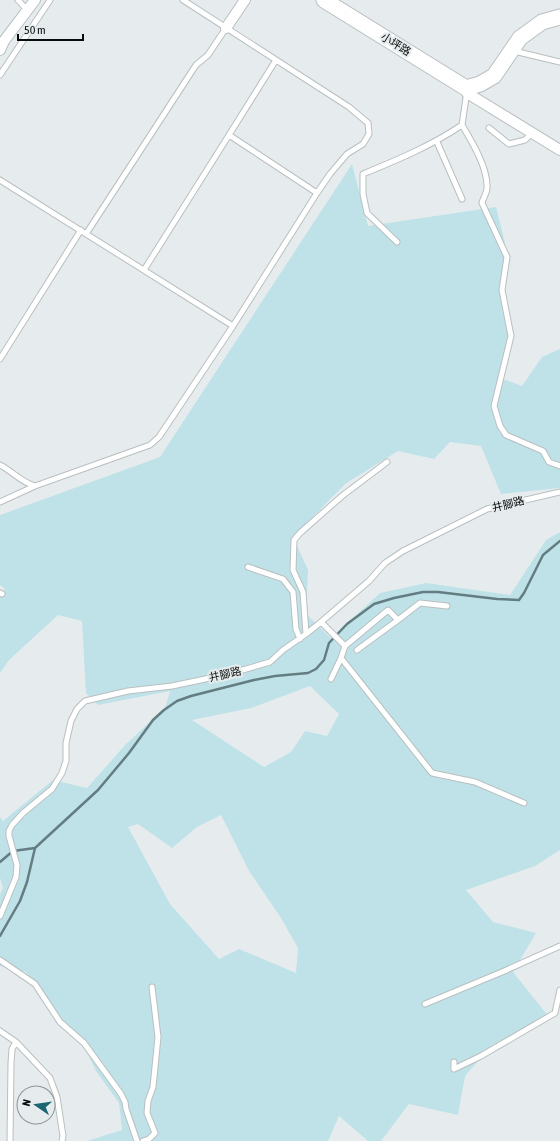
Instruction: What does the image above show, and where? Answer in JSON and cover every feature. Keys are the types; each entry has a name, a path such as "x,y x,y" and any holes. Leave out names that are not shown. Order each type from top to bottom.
{"street":[{"path":"1,42 28,11 35,0"},
{"path":"226,28 246,0"},
{"name":"小坪路","path":"324,0 560,150"},
{"path":"466,91 494,76 520,38 542,22 560,17"}],"lane":[{"path":"18,0 28,11"},
{"path":"0,75 50,0"},
{"path":"0,502 35,486 150,445 159,437 330,174 347,154 363,144 369,134 368,122 349,107 183,0"},
{"path":"86,234 196,65 208,55 226,28"},
{"path":"511,50 560,62"},
{"path":"144,270 276,60"},
{"path":"466,91 462,125 487,176 487,190 482,203 507,257 502,290 512,336 494,406 500,426 506,435 543,451 549,462 560,466"},
{"path":"397,242 367,213 363,194 363,174 399,160 437,142 462,125"},
{"path":"489,128 509,144 525,140 532,133"},
{"path":"229,136 317,193"},
{"path":"437,142 462,199"},
{"path":"0,180 232,326"},
{"path":"0,359 81,230"},
{"path":"306,634 303,592 293,570 294,540 342,496 388,462"},
{"path":"0,465 10,470 27,484 35,486"},
{"name":"井腳路","path":"0,916 16,877 17,865 8,836 12,825 52,789 62,773 66,761 66,743 71,721 77,709 85,701 128,691 172,686 229,674 270,662 282,650 300,639 322,622 369,581 385,563 403,551 487,509 560,492"},
{"path":"248,567 283,578 293,592 296,629 300,639"},
{"path":"357,650 420,603 447,606"},
{"path":"331,679 341,658 344,646 388,610 398,620"},
{"path":"322,622 344,646"},
{"path":"341,658 432,773 475,782 524,803"},
{"path":"425,1004 560,946"},
{"path":"0,960 36,984 60,1022 84,1043 121,1094 125,1102 137,1141"},
{"path":"143,1141 149,1139 155,1133 147,1113 148,1102 153,1087 158,1037 152,987"},
{"path":"454,1062 454,1069 481,1056 555,1013 560,990"},
{"path":"0,1031 16,1042 50,1078 57,1097 63,1136 62,1141"},
{"path":"10,1141 11,1063 12,1049 16,1042"}],"shaded area":[{"path":"352,164 368,226 496,207 505,243 504,289 511,327 503,379 522,386 542,357 560,349 560,488 501,494 481,446 450,442 434,459 398,451 345,484 293,537 308,570 306,614 331,638 380,593 426,583 510,595 546,540 560,532 560,850 535,866 466,890 493,922 536,933 513,972 549,1017 492,1045 465,1076 458,1115 409,1104 381,1141 368,1141 339,1116 328,1141 87,1141 122,1130 119,1103 96,1071 79,1036 47,1005 26,972 0,966 0,894 3,888 0,878 0,817 3,821 53,780 87,788 125,745 165,708 170,691 98,705 86,693 82,621 58,615 9,660 0,673 0,596 5,589 0,585 0,515 160,457","holes":["310,686 339,714 327,736 305,731 291,752 264,767 192,720 251,708","221,815 249,871 281,918 298,948 296,973 239,949 219,959 170,904 128,827 138,824 172,848 197,827"]}],"waterway":[{"path":"0,862 13,851 35,848 98,790 129,753 153,720 177,701 254,680 275,676 308,673 316,669 324,660 329,643 347,624 374,604 394,598 423,592 438,592 519,600 543,555 560,541"},
{"path":"0,936 20,901 27,882 35,848"}]}
